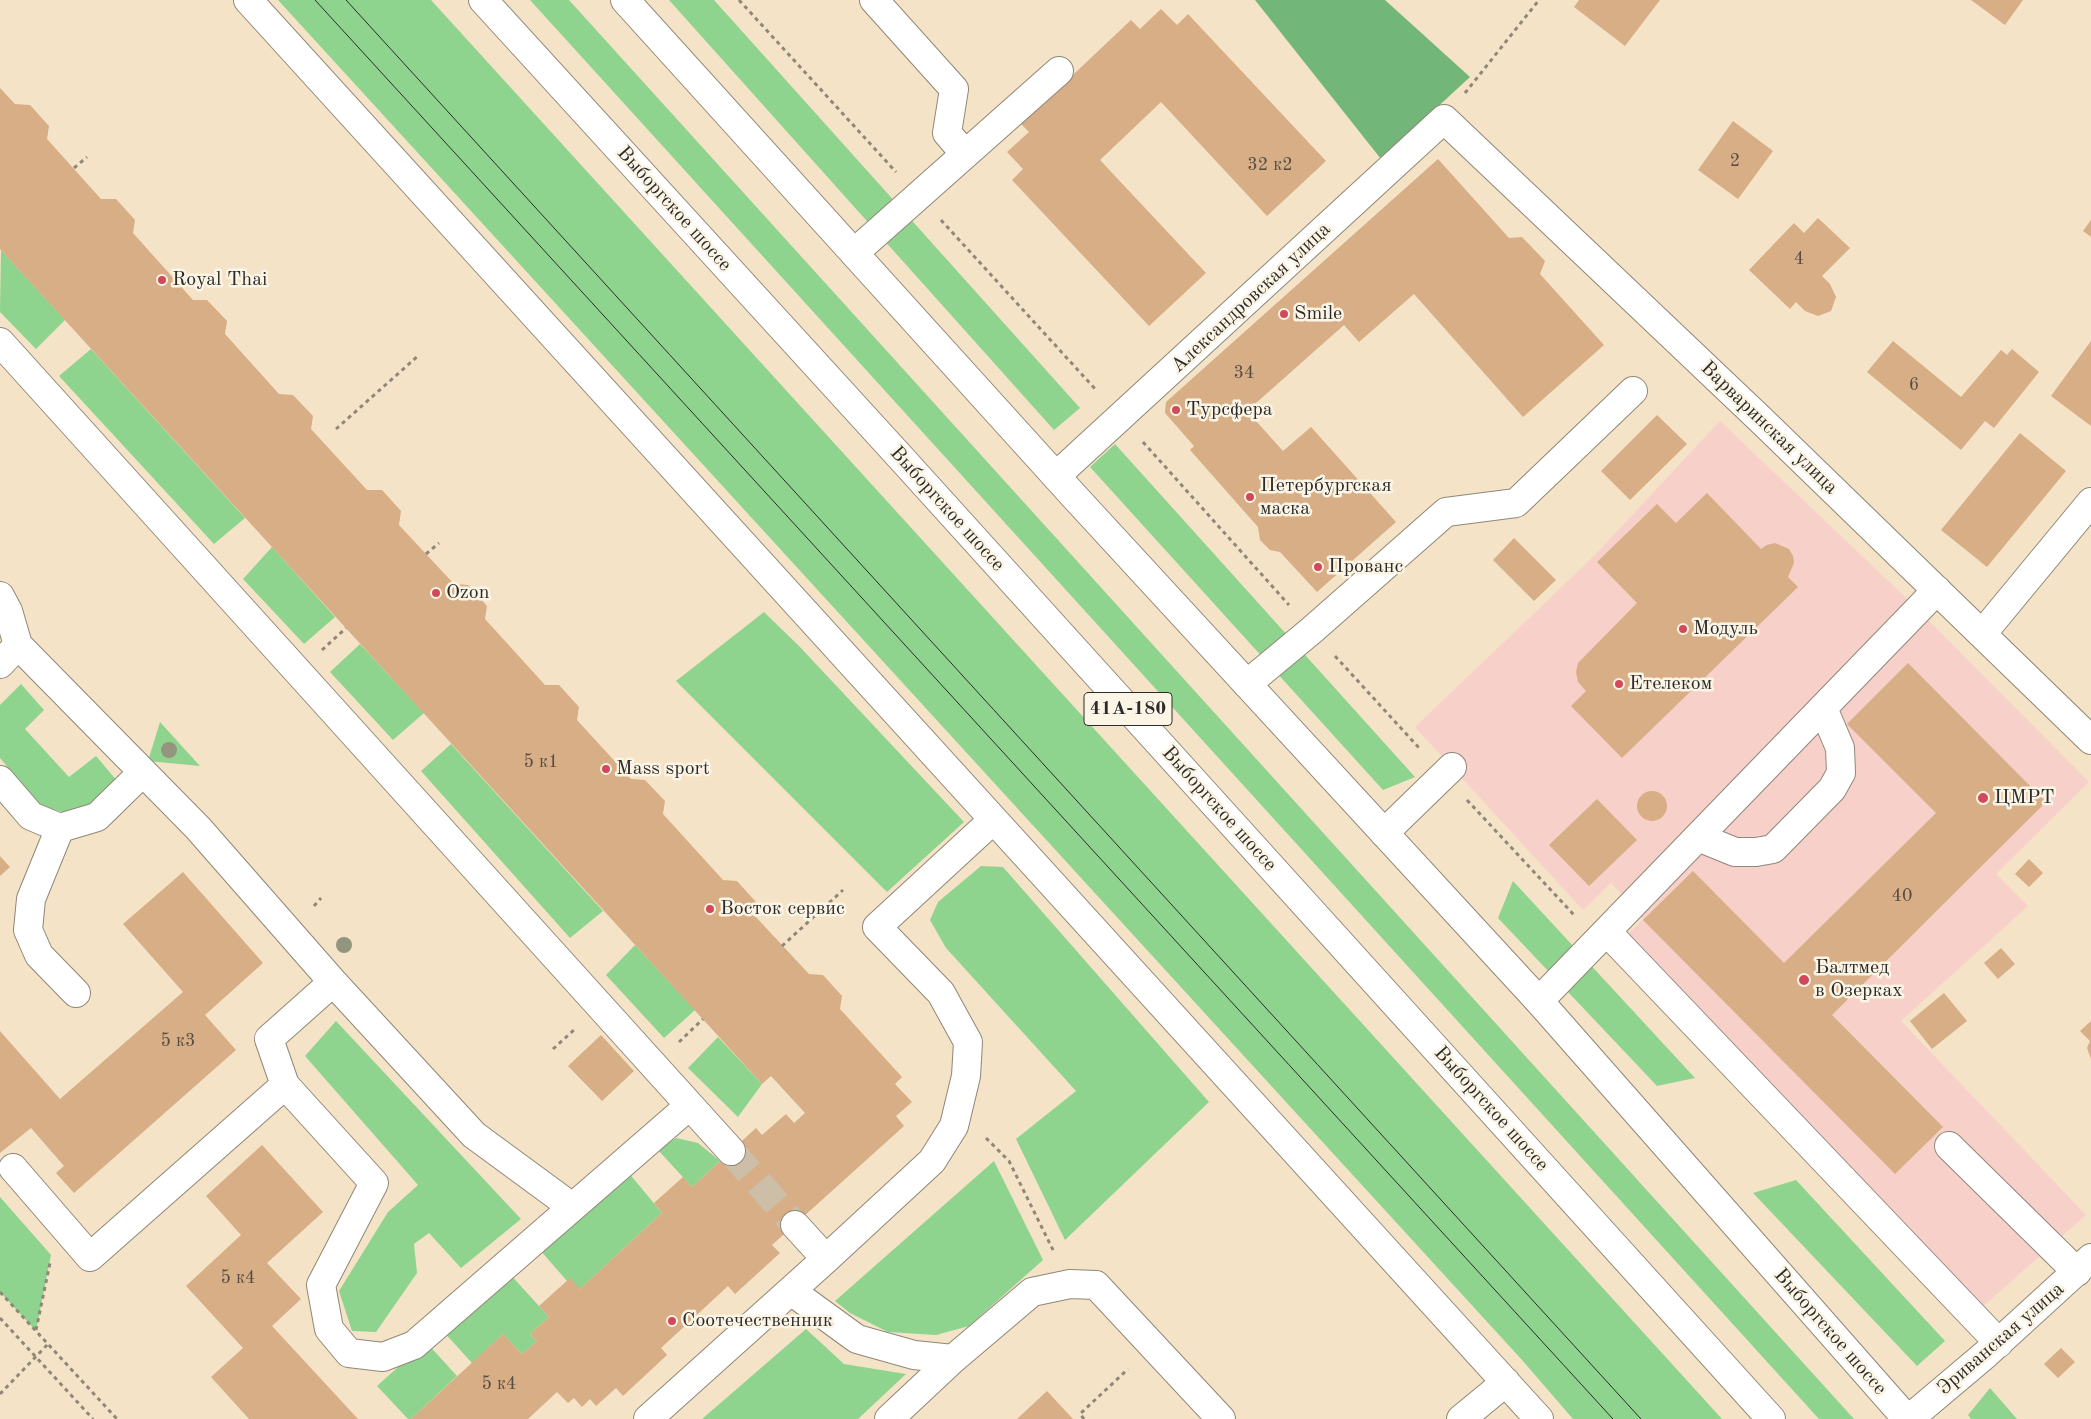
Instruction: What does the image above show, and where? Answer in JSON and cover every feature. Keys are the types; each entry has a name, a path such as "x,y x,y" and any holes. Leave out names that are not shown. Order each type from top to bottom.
{"main road":[{"path":"248,0 1539,1419"},
{"name":"Выборгское шоссе","path":"483,0 902,458 1771,1419"},
{"name":"Выборгское шоссе","path":"625,0 1056,476 1539,1002 1908,1419"},
{"path":"874,0 954,89 947,133 966,154"},
{"path":"854,253 1059,71"},
{"name":"Александровская улица","path":"1056,476 1444,118"},
{"name":"Варваринская улица","path":"1444,118 2091,740"},
{"path":"0,342 731,1151"},
{"path":"1247,684 1312,630 1446,512 1516,503 1632,392"},
{"path":"1982,634 2091,502"},
{"path":"1539,1002 1937,590"},
{"path":"0,596 8,611 9,654 143,772 198,828 333,982 474,1135 572,1207"},
{"path":"1698,837 1735,852 1756,852 1773,849 1832,789 1841,773 1840,748 1823,708"},
{"path":"1384,834 1448,771"},
{"path":"0,780 31,816 60,828 97,817 143,772"},
{"path":"648,1419 932,1161 954,1126 966,1076 968,1042 942,993 877,926 993,820"},
{"path":"60,828 32,899 28,930 39,955 76,993"},
{"path":"1602,936 1999,1343"},
{"path":"333,982 269,1039 285,1085 374,1183 321,1285 329,1329 349,1353 383,1357 414,1345 689,1106"},
{"path":"13,1168 90,1256 285,1085"},
{"path":"1949,1146 2084,1265"},
{"path":"795,1225 826,1259"},
{"name":"Эриванская улица","path":"1908,1419 1999,1343 2084,1265"},
{"path":"889,1419 952,1359 1032,1292 1070,1284 1096,1286 1221,1419"},
{"path":"791,1291 857,1339 914,1355 952,1359"},
{"path":"1461,1419 1506,1382"}],"path":[{"path":"740,0 1312,630 1448,771 1602,936"},
{"path":"1444,118 1539,0"},
{"path":"74,168 87,157"},
{"path":"336,429 419,355"},
{"path":"426,554 439,543"},
{"path":"782,946 843,890"},
{"path":"319,912 313,906 321,898"},
{"path":"958,1110 1009,1161 1070,1284"},
{"path":"36,1331 58,1221"},
{"path":"0,1292 117,1419"},
{"path":"0,1318 93,1419"},
{"path":"0,1394 48,1344"},
{"path":"1084,1419 1080,1414 1152,1345"}],"shaded area":[{"name":"Балтмед в Озерках","path":"1720,421 1902,594 2089,782 1996,874 2028,906 1901,1021 2086,1215 1978,1311 1622,939 1643,920 1611,883 1583,910 1415,727 1592,558"}],"green space":[{"path":"278,0 431,0 1722,1419 1573,1419 1522,1360"},
{"path":"530,0 569,0 1854,1419 1819,1419"},
{"path":"669,0 714,0 1080,408 1054,430"},
{"path":"1255,0 1385,0 1470,77 1381,159"},
{"path":"1,250 65,320 36,349 0,312"},
{"path":"91,349 245,518 214,544 59,376"},
{"path":"1115,444 1415,777 1383,790 1090,467"},
{"path":"272,547 335,617 304,644 243,579"},
{"path":"764,612 800,647 964,822 887,892 676,681"},
{"path":"360,644 424,713 393,740 330,672"},
{"path":"21,684 44,710 25,729 69,777 96,756 118,782 97,801 69,814 39,805 0,758 0,705"},
{"path":"160,722 200,766 148,761"},
{"path":"451,744 603,911 570,938 421,771"},
{"path":"981,866 1003,867 1209,1102 1065,1240 1016,1139 1076,1091 946,948 930,920 938,902"},
{"path":"1513,881 1695,1078 1657,1086 1498,918"},
{"path":"635,945 695,1010 664,1038 606,975"},
{"path":"336,1021 521,1219 461,1268 429,1233 414,1244 417,1273 376,1332 352,1331 339,1291 388,1212 418,1185 305,1056"},
{"path":"718,1037 762,1084 738,1117 688,1068"},
{"path":"676,1138 698,1143 720,1161 692,1187 658,1150"},
{"path":"994,1161 1043,1260 969,1326 936,1335 888,1332 850,1313 835,1301"},
{"path":"628,1172 662,1213 580,1289 567,1281 540,1250"},
{"path":"1796,1180 1945,1341 1917,1366 1753,1193"},
{"path":"0,1197 51,1255 36,1331 0,1292"},
{"path":"508,1272 549,1317 530,1334 537,1341 522,1354 503,1334 472,1363 442,1330"},
{"path":"806,1329 844,1364 906,1374 858,1419 702,1419"},
{"path":"426,1342 457,1376 411,1419 408,1419 377,1386"},
{"path":"1990,1388 2017,1419 1971,1419 1968,1415"}],"building":[{"path":"1579,0 1660,0 1625,46 1574,7"},
{"path":"1971,0 2023,0 2005,25"},
{"path":"1161,9 1177,25 1188,14 1326,161 1267,216 1161,102 1100,160 1206,273 1149,326 1012,180 1023,169 1007,152 1029,132 1021,124 1131,20 1140,29"},
{"path":"0,88 15,104 30,105 49,126 47,139 101,199 116,199 135,220 133,233 193,300 207,300 227,321 225,334 279,394 293,395 313,416 311,429 367,490 382,490 401,511 399,525 454,584 468,585 487,606 485,619 545,685 559,685 579,707 577,720 631,779 645,780 665,801 663,814 723,880 737,881 756,902 754,915 809,974 823,975 842,996 840,1009 902,1077 895,1084 912,1102 896,1116 904,1126 772,1245 780,1253 735,1294 728,1286 661,1348 667,1355 623,1396 616,1388 596,1406 590,1399 582,1407 574,1398 568,1403 557,1392 528,1419 411,1419 503,1334 522,1354 537,1341 530,1334 549,1317 539,1306 570,1278 580,1289 662,1213 654,1203 683,1177 692,1187 756,1128 762,1135 786,1114 794,1123 805,1113 771,1076 762,1084 0,249"},
{"path":"1733,121 1773,151 1738,199 1698,170"},
{"path":"1438,159 1509,238 1522,237 1545,261 1540,274 1604,345 1523,417 1414,294 1359,342 1344,325 1247,411 1283,451 1311,427 1396,522 1317,592 1280,552 1270,550 1260,540 1258,527 1190,450 1194,446 1165,413 1166,402"},
{"path":"1818,218 1850,248 1822,276 1830,284 1836,297 1831,311 1818,316 1805,311 1796,302 1790,309 1749,270 1794,223 1804,233"},
{"path":"2091,220 2091,237 2083,231"},
{"path":"1893,341 1961,397 2001,350 2007,355 2012,349 2039,372 1994,428 1985,421 1961,450 1867,372"},
{"path":"2091,341 2091,426 2051,396"},
{"path":"1657,415 1687,444 1630,500 1601,471"},
{"path":"2020,433 2066,471 1987,567 1941,530"},
{"name":"Модуль","path":"1707,493 1761,549 1775,543 1789,549 1794,563 1788,577 1798,587 1622,758 1571,706 1586,691 1578,682 1576,672 1578,663 1637,603 1597,562 1657,504 1676,523"},
{"path":"1514,538 1556,580 1534,601 1493,560"},
{"path":"1908,663 2046,802 1832,1015 1943,1127 1895,1174 1643,920 1693,871 1784,963 1936,813 1847,724"},
{"path":"1652,791 1663,795 1667,806 1663,817 1652,821 1641,817 1637,806 1641,795"},
{"path":"1597,799 1637,840 1589,886 1549,845"},
{"path":"0,856 10,867 0,876"},
{"path":"2029,859 2043,873 2029,887 2015,874"},
{"path":"183,872 263,963 205,1015 236,1050 74,1193 56,1173 64,1166 31,1128 0,1153 0,1031 60,1099 183,992 123,924"},
{"path":"2001,948 2015,964 1998,979 1984,963"},
{"path":"1944,993 1967,1021 1932,1049 1910,1021"},
{"path":"2091,1021 2091,1059 2087,1048 2090,1041 2080,1031"},
{"path":"601,1035 634,1071 602,1101 568,1066"},
{"path":"262,1145 323,1212 267,1263 301,1299 272,1326 358,1419 249,1419 211,1377 243,1348 186,1286 241,1235 206,1196"},
{"path":"2061,1348 2075,1362 2058,1378 2044,1364"},
{"path":"1047,1391 1073,1419 1017,1419"}],"tunnel":[{"path":"731,1151 795,1225"}],"tram line":[{"path":"315,0 1613,1419"},
{"path":"346,0 1641,1419"}],"place":[{"name":"Royal Thai","path":"162,280"},
{"name":"Smile","path":"1284,314"},
{"name":"Турсфера","path":"1176,410"},
{"name":"Петербургская маска","path":"1250,497"},
{"name":"Прованс","path":"1318,567"},
{"name":"Ozon","path":"436,593"},
{"name":"Модуль","path":"1683,629"},
{"name":"Етелеком","path":"1619,684"},
{"name":"Mass sport","path":"606,769"},
{"name":"ЦМРТ","path":"1983,798"},
{"name":"Восток сервис","path":"710,909"},
{"name":"Балтмед в Озерках","path":"1804,980"},
{"name":"Соотечественник","path":"672,1321"}]}
